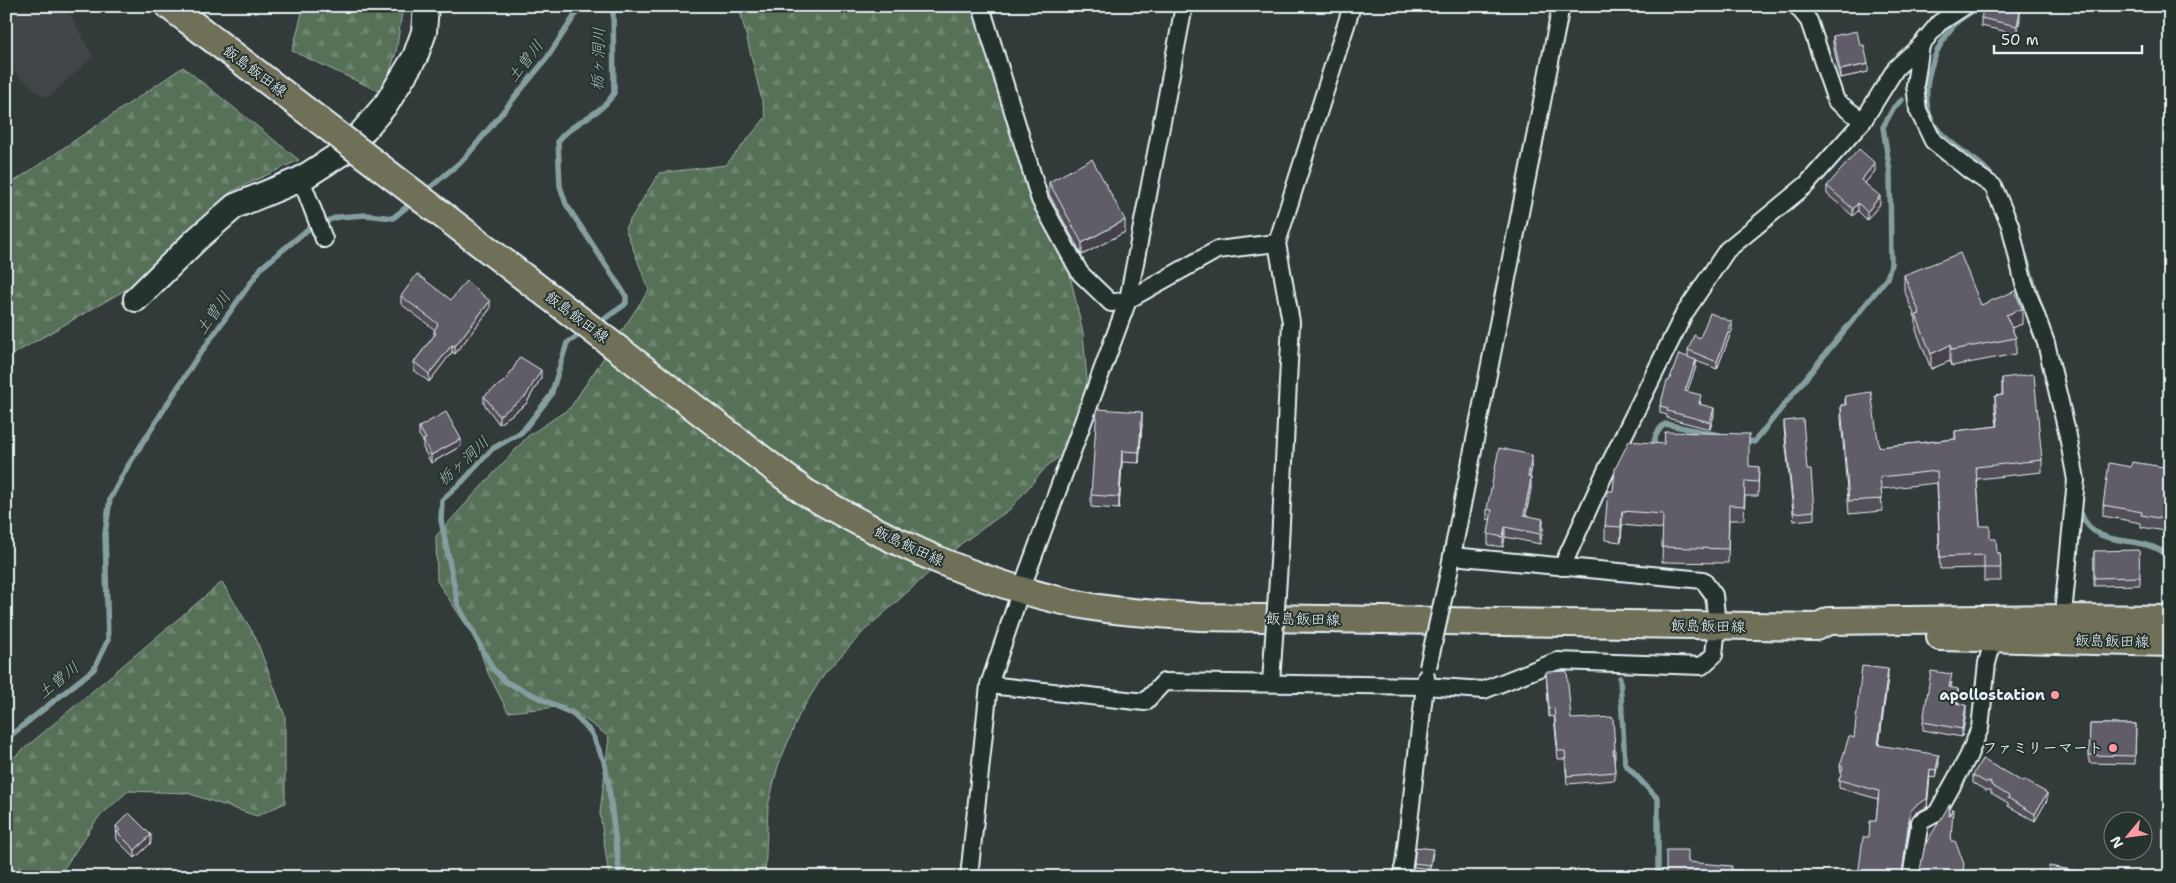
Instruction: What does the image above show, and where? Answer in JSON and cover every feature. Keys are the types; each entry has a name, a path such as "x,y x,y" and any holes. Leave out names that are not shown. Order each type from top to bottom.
{"main road":[{"name":"飯島飯田線","path":"179,14 805,492 850,518 903,544 964,570 1022,590 1093,607 1199,617 1816,627 1831,634 2170,643"},
{"name":"飯島飯田線","path":"1816,627 1829,621 2064,618 2170,619"}],"street":[{"path":"136,299 197,239 235,206 301,179 348,149 387,103 415,56 424,32 426,6"},
{"path":"981,6 1040,200 1080,273 1111,302 1128,300 1217,250 1277,243"},
{"path":"969,877 989,685 1128,300 1184,6"},
{"path":"1270,683 1279,563 1291,322 1277,243 1352,6"},
{"path":"1401,877 1404,865 1424,686 1451,562 1561,6"},
{"path":"1797,6 1809,21 1836,101 1863,121"},
{"path":"1562,567 1603,477 1684,314 1727,250 1806,185 1863,121 1896,68 1921,45 1939,23 1965,6"},
{"path":"1921,45 1915,85 1918,110 1933,141 1969,170 1993,186 2010,226 2023,280 2046,343 2076,480 2064,618"},
{"path":"301,179 324,239"},
{"path":"989,685 1145,702 1164,682 1424,686 1484,690 1557,661 1702,666 1714,655 1718,626 1714,595 1703,580 1562,567 1451,562"},
{"path":"1911,877 1920,822 1937,813 1963,769 1980,728 1987,663 1994,638"}],"shaded area":[{"path":"6,6 61,6 71,15 93,57 50,96 42,97 6,64"}],"green space":[{"path":"304,6 403,6 396,52 383,93 292,51"},
{"path":"739,6 986,6 1064,249 1083,333 1089,404 1080,440 1046,467 1010,509 962,543 864,631 824,674 799,715 778,766 768,806 765,877 609,877 600,813 609,737 567,706 508,712 488,673 476,640 437,581 436,536 528,436 570,408 649,290 625,228 659,173 726,165 766,117"},
{"path":"183,67 299,160 232,191 127,289 6,358 6,187"},
{"path":"222,582 255,636 285,716 285,803 257,816 187,793 128,791 98,818 58,877 6,877 6,764"}],"building":[{"path":"1984,6 2000,6 2020,11 2017,26 1981,18"},
{"path":"6,20 10,24 6,29"},
{"path":"1857,31 1860,45 1864,45 1868,64 1840,70 1833,36"},
{"path":"1859,149 1875,163 1861,180 1880,196 1867,212 1858,203 1853,209 1827,186"},
{"path":"1092,159 1125,220 1082,243 1049,182"},
{"path":"1960,253 1981,305 2015,291 2022,309 2006,315 2016,338 1952,350 1950,345 1931,354 1916,315 1920,314 1904,275"},
{"path":"417,274 451,300 466,281 490,301 455,346 452,345 429,374 414,362 436,333 434,331 438,324 401,296"},
{"path":"1710,313 1732,322 1717,362 1688,350 1694,335 1700,338"},
{"path":"1679,354 1696,360 1685,391 1701,395 1699,404 1714,408 1710,422 1667,411 1668,408 1660,406 1667,381 1669,381"},
{"path":"520,357 541,370 526,396 499,416 484,396 507,379"},
{"path":"2034,374 2042,460 1976,467 1980,526 1990,526 1990,539 1996,539 1997,553 2000,553 2001,568 1984,568 1984,555 1940,557 1937,471 1880,477 1882,499 1849,501 1841,405 1846,405 1845,396 1871,392 1879,447 1956,439 1955,431 1998,426 1995,396 2003,395 2002,378"},
{"path":"1097,409 1142,412 1139,452 1122,451 1119,497 1091,495"},
{"path":"446,412 461,439 431,455 423,440 426,439 419,427"},
{"path":"1803,419 1807,470 1811,470 1814,511 1794,513 1784,421"},
{"path":"1665,432 1749,434 1749,466 1759,467 1758,482 1745,481 1744,506 1729,505 1728,549 1662,547 1663,514 1622,511 1621,527 1605,526 1608,491 1613,491 1615,469 1629,441 1664,444"},
{"path":"1499,448 1532,455 1528,477 1531,478 1524,515 1543,519 1540,534 1505,527 1503,537 1488,534 1492,510 1487,509"},
{"path":"2132,462 2170,468 2170,520 2141,515 2142,512 2103,505 2109,463 2131,467"},
{"path":"2139,550 2140,577 2094,578 2094,551"},
{"path":"1862,666 1888,669 1878,745 1939,755 1936,770 1930,769 1927,799 1915,806 1910,812 1902,873 1907,877 1858,877 1863,837 1869,837 1870,821 1876,821 1879,791 1839,780 1843,767 1840,766 1849,736 1854,738"},
{"path":"1567,671 1571,719 1613,717 1615,772 1567,776 1565,751 1558,751 1554,708 1549,709 1546,672"},
{"path":"1931,671 1952,674 1949,687 1958,689 1956,703 1966,705 1962,729 1923,722"},
{"name":"ファミリーマート","path":"2090,724 2136,724 2135,756 2089,755"},
{"path":"1982,759 2047,793 2035,814 2008,798 2009,796 1991,785 1991,782 1985,782 1973,775"},
{"path":"1950,804 1949,816 1953,809 1951,841 1955,841 1964,864 1962,877 1915,877 1919,875 1925,845"},
{"path":"129,813 151,835 135,850 117,832 120,830 116,826"},
{"path":"1416,847 1433,849 1430,865 1414,863"},
{"path":"1666,850 1688,850 1688,862 1732,866 1731,870 1741,870 1740,877 1666,877"},
{"path":"2049,866 2111,877 2048,877"}],"waterway":[{"name":"土曽川","path":"425,192 465,158 547,58 581,6"},
{"name":"栃ヶ洞川","path":"597,324 623,306 626,303 626,296 566,204 560,186 558,141 571,128 595,113 609,101 614,93 613,6"},
{"path":"1981,6 1956,23 1939,47 1929,76 1928,106 1932,119 1939,131 1984,167 1996,182"},
{"path":"1743,440 1754,442 1887,278 1891,265 1890,172 1883,127 1894,107 1902,100"},
{"name":"土曽川","path":"6,739 94,669 108,640 105,534 110,499 126,469 194,362 262,267 312,226 338,217 366,215 393,218 414,201"},
{"path":"2025,255 2042,311"},
{"name":"栃ヶ洞川","path":"585,331 567,343 551,395 522,432 492,449 463,481 442,500 441,520 458,605 493,669 506,682 573,714 591,732 604,761 608,780 620,877"},
{"path":"1653,450 1659,429 1665,424 1719,435"},
{"path":"2081,513 2088,525 2097,533 2108,538 2146,545 2158,549 2170,557"},
{"path":"1620,678 1625,764 1658,799 1658,877"},
{"path":"2170,774 2170,796"}],"place":[{"name":"apollostation","path":"2055,695"},
{"name":"ファミリーマート","path":"2113,748"}]}
